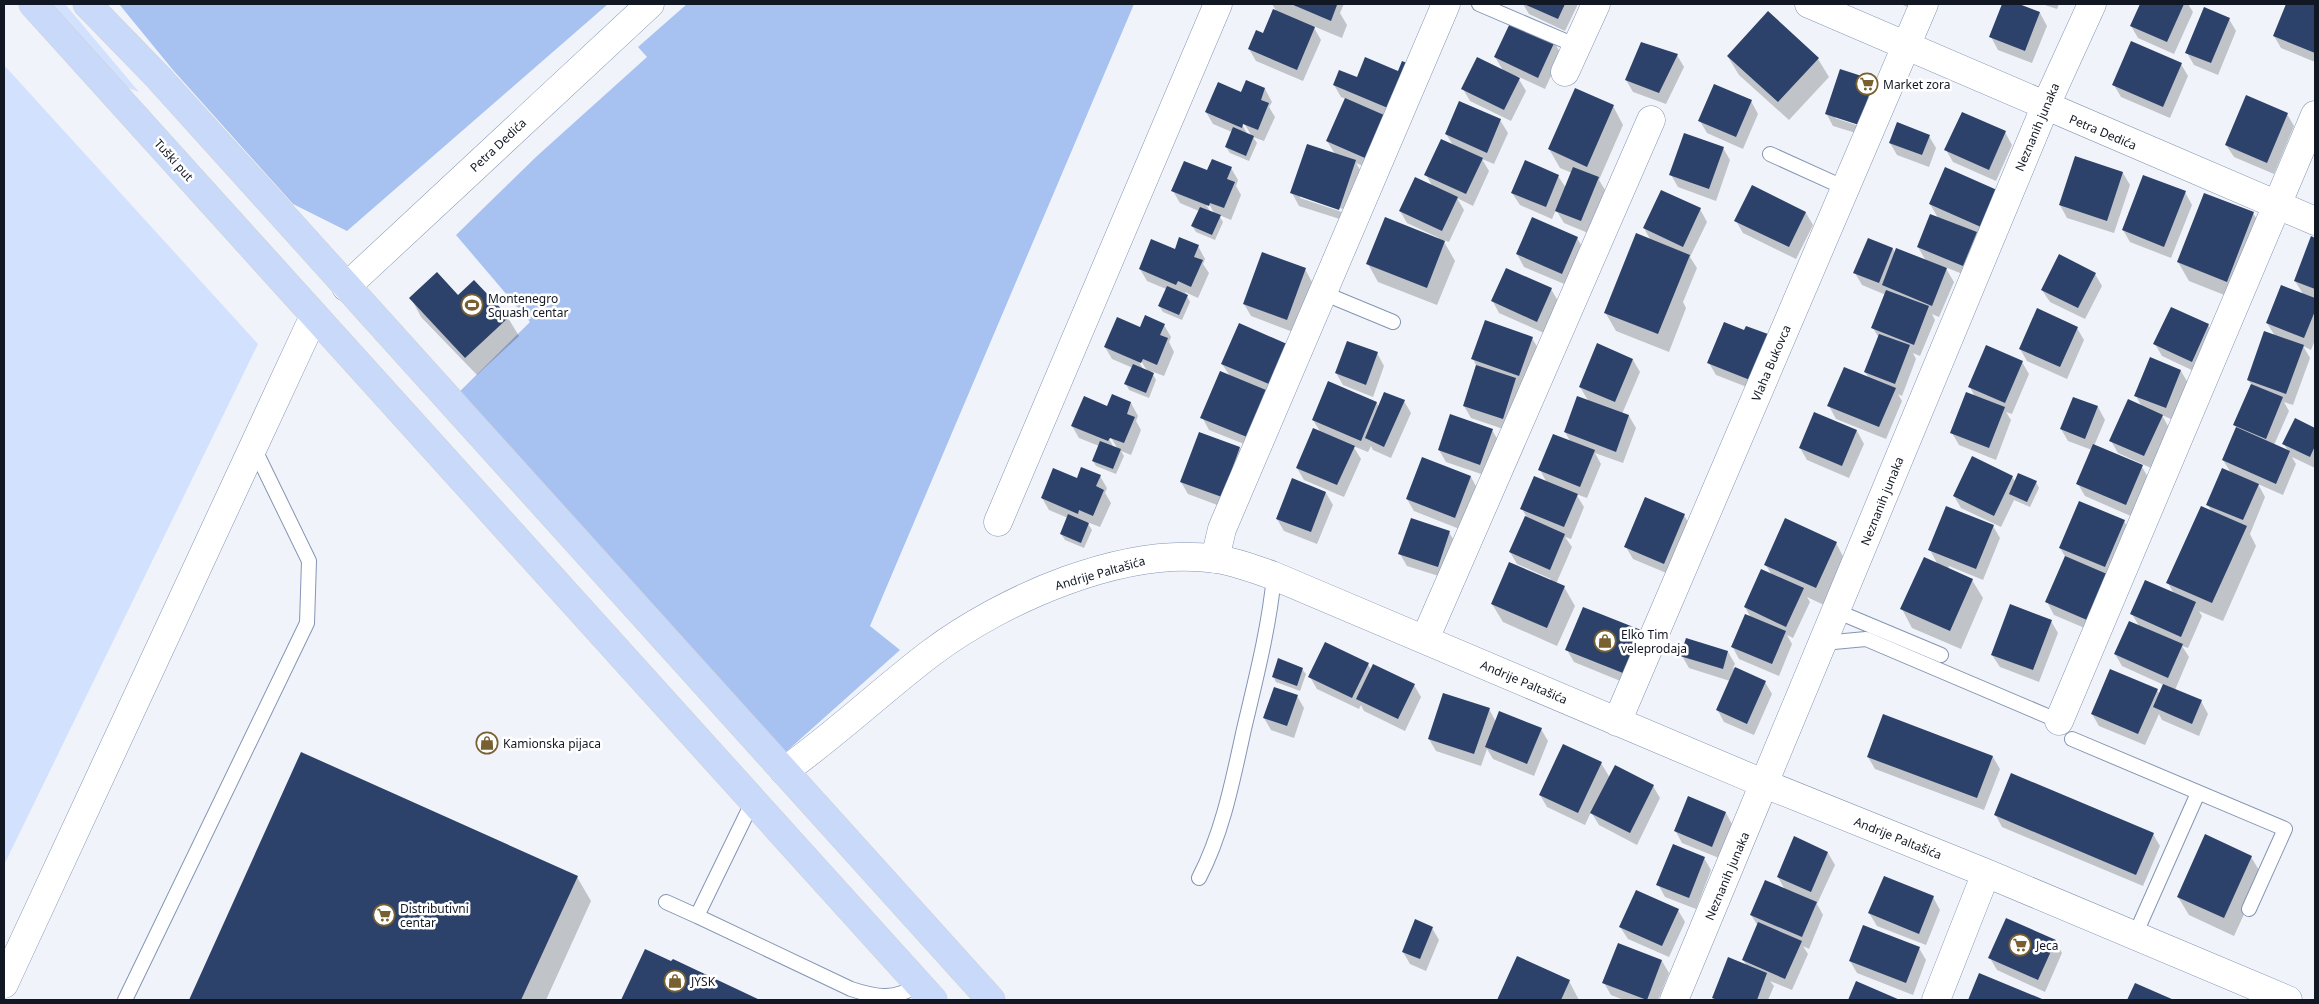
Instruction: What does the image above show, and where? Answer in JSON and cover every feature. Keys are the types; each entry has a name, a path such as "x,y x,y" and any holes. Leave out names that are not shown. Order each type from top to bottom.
{"main road":[{"name":"Tuški put","path":"34,4 926,993"},
{"path":"87,4 158,77 990,1000"}],"street":[{"name":"Petra Dedića","path":"346,287 650,4"},
{"path":"998,522 1218,4"},
{"path":"1215,559 1222,529 1446,4"},
{"path":"1565,72 1596,4"},
{"name":"Petra Dedića","path":"1809,4 1905,47 2315,222"},
{"name":"Vlaha Bukovca","path":"1617,722 1924,4"},
{"name":"Neznanih junaka","path":"1674,1000 2045,107 2092,4"},
{"path":"2066,730 2276,205 2315,115"},
{"path":"1425,639 1651,120"},
{"path":"4,984 314,316"},
{"name":"Andrije Paltašića","path":"784,771 931,654 981,620 1004,608 1038,592 1077,578 1126,564 1169,557 1215,559 1237,563 1274,576 1765,784 1986,873 2288,1000"},
{"path":"1936,1000 1986,873"}],"lane":[{"path":"1479,4 1577,46"},
{"path":"1770,154 1845,188"},
{"path":"1323,293 1393,322"},
{"path":"125,1000 307,624 309,561 254,448"},
{"path":"1199,878 1213,847 1231,786 1269,620 1274,576"},
{"path":"1836,611 1941,655"},
{"path":"1823,643 1866,639 2066,730 2198,793 2285,828 2249,909"},
{"path":"2135,935 2198,793"},
{"path":"697,916 753,801"},
{"path":"666,902 851,989 868,994 896,996 926,993"}],"shaded area":[{"path":"48,4 65,4 139,92 128,88"},
{"path":"119,4 608,4 347,231 293,204 173,70"},
{"path":"687,4 1134,4 870,626 900,650 778,759 443,408 530,322 456,235 537,156 647,57 638,47"},
{"path":"4,65 258,344 4,865"}],"building":[{"path":"1291,4 1334,4 1337,5 1331,21"},
{"path":"1524,4 1565,4 1558,19"},
{"path":"2002,4 2019,4 2040,12 2025,51 1989,37"},
{"path":"2140,4 2184,4 2167,42 2130,26"},
{"path":"2286,4 2315,4 2315,53 2273,36"},
{"path":"2204,7 2230,18 2211,63 2185,53"},
{"path":"1273,9 1315,27 1297,70 1248,49 1256,30 1263,33"},
{"path":"1768,11 1819,58 1778,102 1727,56"},
{"path":"1511,21 1555,41 1538,78 1494,57"},
{"path":"2131,41 2182,63 2163,107 2112,85"},
{"path":"1641,42 1678,54 1659,93 1625,80"},
{"path":"1365,57 1398,71 1402,61 1414,66 1395,111 1333,85 1339,70 1357,77"},
{"path":"1477,57 1520,78 1504,110 1461,89"},
{"path":"1840,69 1874,80 1859,125 1825,114"},
{"path":"1246,80 1265,88 1261,100 1269,103 1258,130 1243,124 1242,128 1205,112 1218,82 1241,92"},
{"path":"1714,84 1752,100 1736,137 1698,121"},
{"path":"1575,88 1614,105 1587,167 1548,149"},
{"path":"2246,95 2288,113 2267,163 2225,145"},
{"path":"1345,98 1384,115 1365,158 1326,141"},
{"path":"1459,101 1501,119 1487,153 1445,134"},
{"path":"1962,112 2006,131 1989,170 1944,150"},
{"path":"1897,122 1930,135 1922,155 1889,143"},
{"path":"1233,127 1254,136 1246,156 1225,147"},
{"path":"1684,133 1724,147 1709,189 1669,175"},
{"path":"1441,139 1483,158 1466,194 1424,175"},
{"path":"1307,144 1356,160 1339,210 1290,193"},
{"path":"2075,156 2123,172 2107,221 2059,205"},
{"path":"1212,159 1232,167 1227,179 1235,182 1224,208 1210,203 1209,206 1171,191 1184,161 1207,170"},
{"path":"1525,160 1559,175 1546,207 1511,193"},
{"path":"1573,167 1599,177 1581,221 1555,211"},
{"path":"1945,167 1997,190 1981,227 1929,204"},
{"path":"2143,175 2186,191 2164,247 2122,230"},
{"path":"1415,177 1458,197 1442,231 1399,211"},
{"path":"1752,185 1806,212 1789,247 1734,221"},
{"path":"1661,190 1701,208 1683,247 1643,228"},
{"path":"2204,193 2254,212 2227,282 2177,262"},
{"path":"1200,207 1221,215 1212,235 1191,226"},
{"path":"1930,214 1977,232 1963,266 1917,247"},
{"path":"1385,217 1445,241 1427,288 1366,264"},
{"path":"1532,217 1578,237 1562,274 1516,254"},
{"path":"1636,233 1690,255 1658,334 1604,313"},
{"path":"2311,236 2315,238 2315,289 2294,281"},
{"path":"1179,237 1199,245 1194,257 1203,260 1191,287 1178,281 1176,285 1139,269 1151,239 1175,249"},
{"path":"1868,238 1893,248 1879,283 1853,273"},
{"path":"1896,248 1947,268 1932,306 1882,285"},
{"path":"1262,252 1306,268 1287,320 1243,304"},
{"path":"2059,254 2096,273 2078,308 2041,290"},
{"path":"1506,268 1552,288 1537,322 1491,301"},
{"path":"437,272 458,295 474,280 509,317 465,358 409,298"},
{"path":"2281,285 2315,298 2315,311 2304,338 2266,323"},
{"path":"1167,286 1188,295 1179,315 1158,306"},
{"path":"1886,290 1929,306 1914,345 1871,328"},
{"path":"2171,307 2209,324 2192,362 2153,344"},
{"path":"2037,308 2078,327 2060,367 2019,349"},
{"path":"1145,315 1165,324 1160,335 1168,338 1157,365 1143,359 1141,363 1104,347 1117,317 1140,327"},
{"path":"1485,320 1533,337 1519,376 1471,359"},
{"path":"1724,322 1744,330 1746,326 1768,334 1750,380 1707,363"},
{"path":"1239,323 1287,344 1269,384 1221,364"},
{"path":"2264,331 2304,345 2286,394 2247,380"},
{"path":"1879,334 1910,345 1895,384 1864,372"},
{"path":"1347,341 1378,352 1366,385 1335,373"},
{"path":"1597,343 1633,359 1615,402 1579,387"},
{"path":"1986,345 2023,361 2005,403 1968,387"},
{"path":"2150,357 2181,370 2166,408 2134,396"},
{"path":"1133,364 1154,373 1146,393 1124,384"},
{"path":"1476,365 1516,378 1503,419 1463,406"},
{"path":"1844,367 1896,388 1879,427 1827,406"},
{"path":"1220,371 1266,390 1247,437 1200,418"},
{"path":"1328,381 1377,402 1361,441 1312,420"},
{"path":"2251,384 2283,397 2266,439 2233,425"},
{"path":"1384,392 1405,400 1384,447 1365,438"},
{"path":"1966,392 2005,407 1989,448 1950,433"},
{"path":"1112,394 1131,402 1127,414 1135,417 1124,443 1110,438 1108,441 1071,426 1084,396 1107,406"},
{"path":"1577,396 1629,415 1616,452 1564,432"},
{"path":"2073,397 2098,406 2085,439 2060,429"},
{"path":"2128,399 2163,415 2144,456 2109,441"},
{"path":"1814,412 1857,430 1842,466 1799,448"},
{"path":"1450,414 1493,429 1480,465 1438,450"},
{"path":"2295,418 2315,428 2315,446 2310,457 2282,444"},
{"path":"2236,427 2290,451 2276,484 2222,460"},
{"path":"1313,428 1355,446 1337,485 1296,468"},
{"path":"1199,432 1240,447 1222,497 1180,482"},
{"path":"1553,434 1595,450 1580,487 1538,470"},
{"path":"1100,441 1121,449 1113,469 1092,461"},
{"path":"2093,444 2143,465 2126,505 2076,484"},
{"path":"1972,456 2013,476 1994,516 1953,496"},
{"path":"1422,457 1471,476 1455,518 1406,499"},
{"path":"1081,467 1101,475 1096,486 1104,490 1093,516 1079,510 1078,514 1041,498 1053,468 1077,478"},
{"path":"2222,468 2259,484 2243,520 2206,505"},
{"path":"2018,473 2037,481 2027,502 2009,494"},
{"path":"1534,476 1578,494 1564,527 1520,509"},
{"path":"1292,478 1326,492 1311,532 1276,519"},
{"path":"1645,497 1685,514 1664,564 1624,547"},
{"path":"2079,501 2125,520 2105,567 2059,548"},
{"path":"1946,506 1994,525 1976,569 1928,550"},
{"path":"2201,506 2247,526 2212,603 2166,583"},
{"path":"1068,514 1089,523 1081,543 1060,534"},
{"path":"1525,516 1565,534 1550,570 1509,552"},
{"path":"1411,518 1450,531 1438,567 1398,554"},
{"path":"1785,518 1837,542 1816,588 1764,565"},
{"path":"2065,556 2107,574 2087,620 2045,602"},
{"path":"1924,557 1973,579 1950,631 1900,609"},
{"path":"1509,562 1565,586 1547,628 1491,604"},
{"path":"1761,569 1804,588 1786,627 1744,607"},
{"path":"2145,580 2196,602 2181,637 2130,614"},
{"path":"2010,604 2052,620 2033,670 1991,655"},
{"name":"Elko Tim veleprodaja","path":"1583,607 1646,632 1628,675 1565,650"},
{"path":"1745,614 1786,631 1772,664 1731,647"},
{"path":"2129,621 2183,644 2168,678 2114,654"},
{"path":"1686,638 1728,651 1723,669 1680,656"},
{"path":"1325,642 1369,663 1352,698 1308,677"},
{"path":"1278,658 1303,668 1297,686 1272,677"},
{"path":"1373,664 1415,684 1398,719 1356,699"},
{"path":"1735,667 1766,681 1747,724 1716,710"},
{"path":"2110,669 2158,689 2138,734 2091,714"},
{"path":"2163,684 2202,700 2192,724 2153,707"},
{"path":"1274,687 1298,695 1287,726 1263,718"},
{"path":"1443,693 1490,708 1474,754 1428,739"},
{"path":"1499,711 1542,728 1527,764 1485,747"},
{"path":"1883,714 1993,756 1977,798 1867,757"},
{"path":"1563,744 1602,762 1578,813 1539,795"},
{"path":"301,752 578,876 521,1000 189,1000"},
{"path":"1615,765 1654,785 1630,833 1590,813"},
{"path":"2011,773 2154,833 2136,875 1994,815"},
{"path":"1688,796 1726,812 1712,847 1674,831"},
{"path":"2205,834 2252,856 2224,918 2177,897"},
{"path":"1794,836 1828,852 1811,892 1777,877"},
{"path":"1673,844 1705,857 1689,898 1656,885"},
{"path":"1884,876 1934,896 1919,934 1868,913"},
{"path":"1765,880 1817,902 1802,937 1750,915"},
{"path":"1636,890 1679,909 1662,946 1619,927"},
{"path":"2006,918 2056,940 2038,980 1988,958"},
{"path":"1415,919 1433,927 1420,959 1402,952"},
{"path":"1758,922 1802,941 1785,979 1742,960"},
{"path":"1863,925 1920,947 1906,983 1849,961"},
{"path":"1618,943 1662,960 1647,1000 1602,983"},
{"name":"JYSK","path":"645,949 671,961 673,959 760,1000 621,1000"},
{"path":"1517,956 1570,980 1561,1000 1497,1000"},
{"path":"1728,957 1767,973 1757,1000 1718,1000 1712,998"},
{"path":"1979,973 2042,999 2042,1000 1968,1000"},
{"path":"1856,981 1900,1000 1848,1000"},
{"path":"2135,983 2174,1000 2127,1000"}],"place":[{"name":"Market zora","path":"1867,84"},
{"name":"Montenegro Squash centar","path":"472,305"},
{"name":"Elko Tim veleprodaja","path":"1605,641"},
{"name":"Kamionska pijaca","path":"487,743"},
{"name":"Distributivni centar","path":"384,915"},
{"name":"Jeca","path":"2020,945"},
{"name":"JYSK","path":"675,981"}]}
